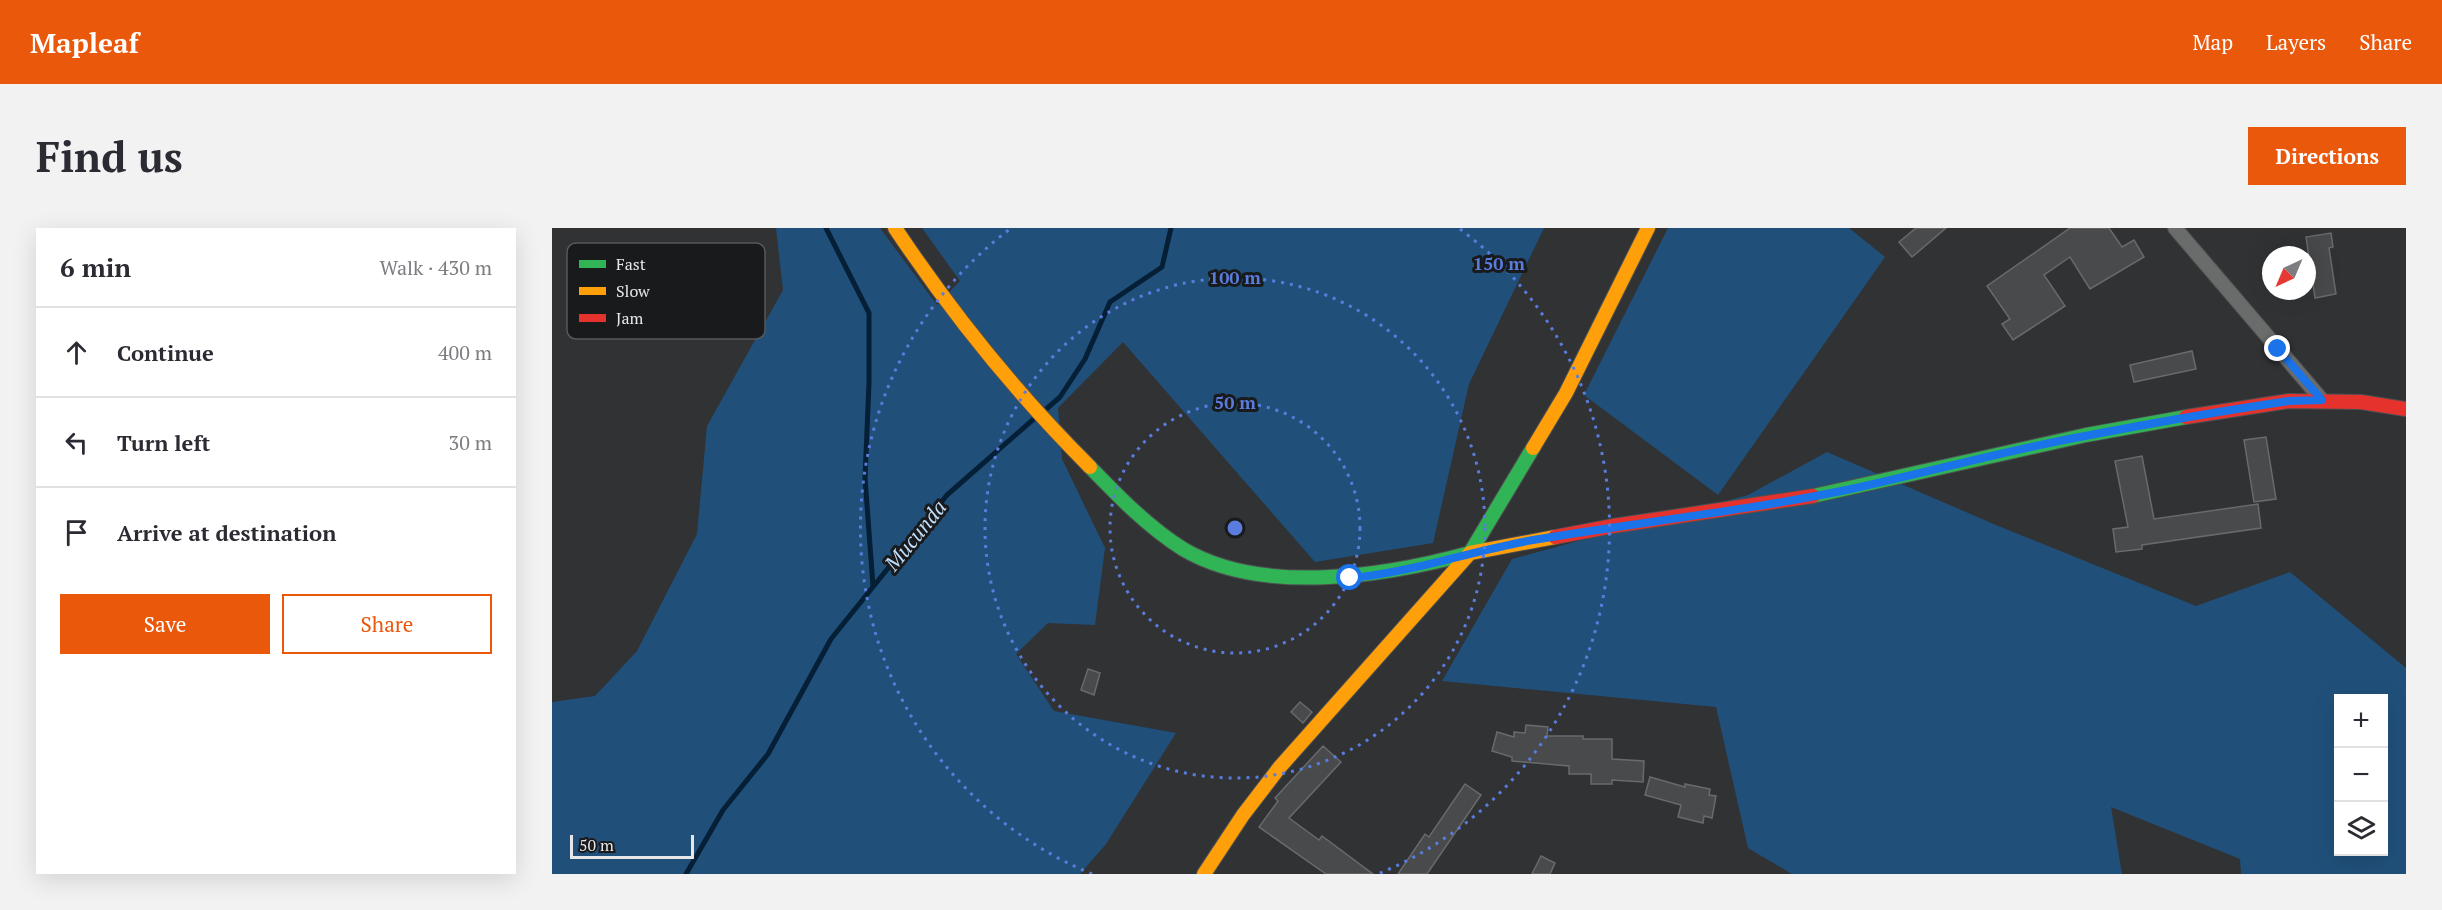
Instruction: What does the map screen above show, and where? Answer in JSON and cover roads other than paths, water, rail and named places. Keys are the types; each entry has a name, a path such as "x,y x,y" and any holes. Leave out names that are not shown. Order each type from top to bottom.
{"main road":[{"path":"895,228 934,284 1028,402 1087,466 1132,508 1185,550 1205,560 1279,575 1350,578 1430,565 1470,553 1613,526 1798,499 2086,435 2289,401 2361,402 2406,409"},
{"path":"1204,874 1243,815 1279,768 1470,553 1566,393 1648,228"}],"street":[{"path":"2175,228 2322,400"}],"waterway":[{"path":"826,228 869,313 865,478 873,586"},
{"name":"Mucunda","path":"1044,411 1060,397 1085,359 1110,302 1162,267 1171,228"},
{"name":"Mucunda","path":"686,874 723,810 768,754 831,639 947,495 1036,417"}]}
